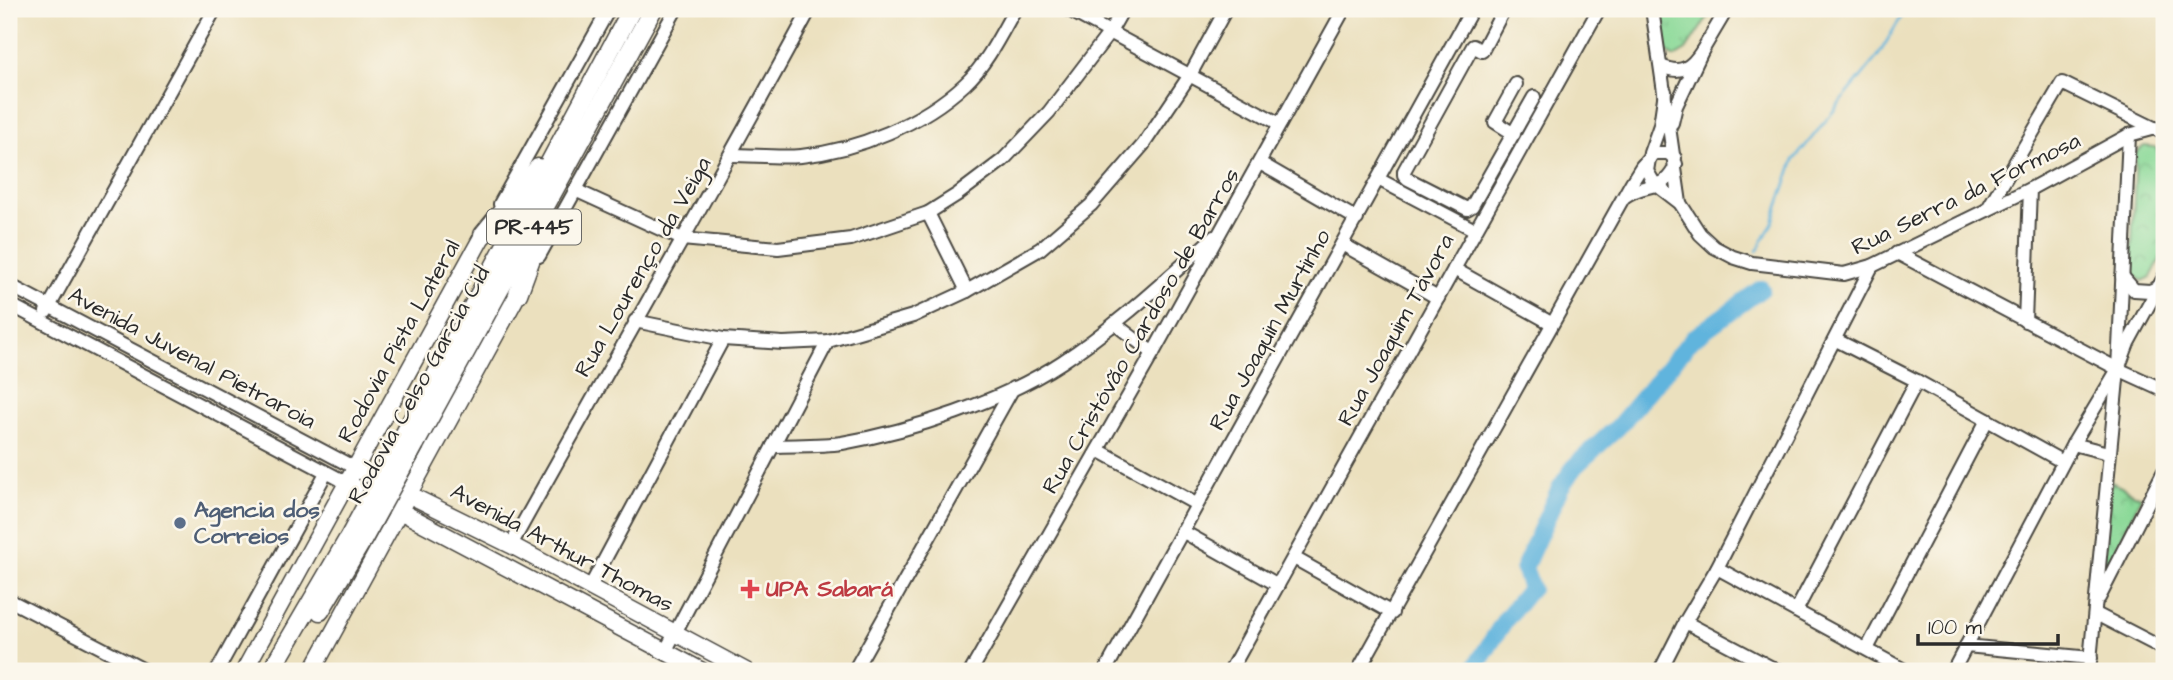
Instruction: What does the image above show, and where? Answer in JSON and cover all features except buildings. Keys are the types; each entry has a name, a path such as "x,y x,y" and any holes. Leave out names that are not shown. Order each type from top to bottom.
{"highway":[{"name":"Rodovia Celso Garcia Cid","path":"284,671 409,441 562,138 632,9"},
{"name":"Rodovia Celso Garcia Cid","path":"409,441 557,188 653,9"},
{"path":"483,235 562,138"},
{"path":"518,294 557,188"},
{"name":"Rodovia Celso Garcia Cid","path":"271,671 357,536"}],"main road":[{"name":"Rodovia Pista Lateral","path":"244,671 483,235"},
{"name":"PR-445","path":"312,671 518,294"},
{"name":"Avenida Arthur Thomas","path":"355,468 511,545 746,671"},
{"name":"Avenida Arthur Thomas","path":"347,483 702,671"},
{"path":"528,579 535,570 547,564"}],"street":[{"path":"41,321 215,9"},
{"name":"Rodovia Pista Lateral","path":"483,235 609,9"},
{"name":"PR-445","path":"518,294 676,9"},
{"name":"Rua Lourenço da Veiga","path":"511,545 731,155 810,9"},
{"path":"731,155 801,156 856,144 910,122 939,105 967,83 996,43 1015,9"},
{"path":"1067,9 1280,124"},
{"path":"575,191 682,239 778,248 851,239 928,213 1003,160 1049,112 1110,32 1123,9"},
{"path":"635,321 723,339 783,343 828,341 913,316 967,291 1040,249 1091,205 1143,145 1190,75 1226,9"},
{"name":"Rua Cristóvão Cardoso de Barros","path":"971,671 1223,230 1344,9"},
{"name":"Rua Joaquin Murtinho","path":"1105,671 1472,9"},
{"name":"Rua Joaquim Távora","path":"1230,671 1599,9"},
{"name":"Rua Serra da Formosa","path":"1652,9 1680,203"},
{"path":"1661,66 1675,71 1686,70 1694,64 1727,9"},
{"path":"1503,13 1482,51 1473,46 1404,171 1408,179 1461,207 1467,209 1472,206 1534,97"},
{"path":"1670,130 1676,106 1702,51"},
{"path":"1987,210 2062,83 2159,131"},
{"path":"1514,134 1495,122 1516,84"},
{"name":"Rua Serra da Formosa","path":"1358,671 1551,323 1632,181 1648,160 1660,125 1665,91"},
{"name":"Rua Serra da Formosa","path":"1657,185 1680,203 1700,234 1714,247 1733,257 1777,267 1844,274 1872,266 1987,210 2129,135 2159,131"},
{"path":"2090,671 2108,453 2118,369 2129,135"},
{"path":"1624,197 1641,188 1657,185 1670,178 1675,161 1668,153 1661,151 1648,160 1647,171 1657,185"},
{"path":"1260,163 1357,219"},
{"path":"1378,179 1475,230"},
{"path":"2025,321 2030,189"},
{"path":"1423,203 1430,191"},
{"path":"928,213 967,291"},
{"path":"773,446 840,443 902,429 957,412 1013,388 1060,363 1115,324 1223,230"},
{"path":"1342,244 1438,298"},
{"path":"1897,253 2118,369 2164,390"},
{"path":"1660,671 1717,569 1872,266"},
{"path":"1454,269 1551,323"},
{"path":"2122,276 2134,290 2150,291 2162,282"},
{"path":"1953,671 2063,462 2118,369 2128,343 2162,282"},
{"name":"Avenida Juvenal Pietraroia","path":"9,285 355,468"},
{"name":"Avenida Juvenal Pietraroia","path":"9,304 347,483"},
{"path":"1115,324 1153,353"},
{"path":"590,587 723,339"},
{"path":"1836,340 1917,381 2063,462"},
{"path":"665,652 828,341"},
{"path":"1796,611 1917,381"},
{"path":"853,671 1013,388"},
{"path":"1867,649 1987,419"},
{"path":"2073,444 2108,453"},
{"path":"1098,450 1196,504"},
{"path":"2096,609 2164,471"},
{"path":"217,671 326,473"},
{"path":"1182,531 1278,585"},
{"path":"1294,558 1392,613"},
{"path":"1717,569 1906,671"},
{"path":"9,600 126,666 146,671"},
{"path":"2096,609 2164,649"},
{"path":"1685,622 1778,671"},
{"path":"1966,646 2091,657"},
{"path":"2162,671 2164,666"}],"green space":[{"path":"1659,9 1713,9 1686,50 1674,57 1666,51"},
{"path":"2144,146 2154,147 2164,153 2164,252 2151,277 2143,281 2133,276 2131,268 2136,153"},
{"path":"2111,482 2141,497 2102,582"}],"waterway":[{"path":"1757,251 1773,222 1794,160 1878,56 1906,9"},
{"path":"1473,671 1505,620 1531,588 1524,568 1560,488 1575,466 1618,427 1692,339 1761,289"}],"place":[{"name":"Agencia dos Correios","path":"180,523"},
{"name":"UPA Sabará","path":"750,589"}]}
